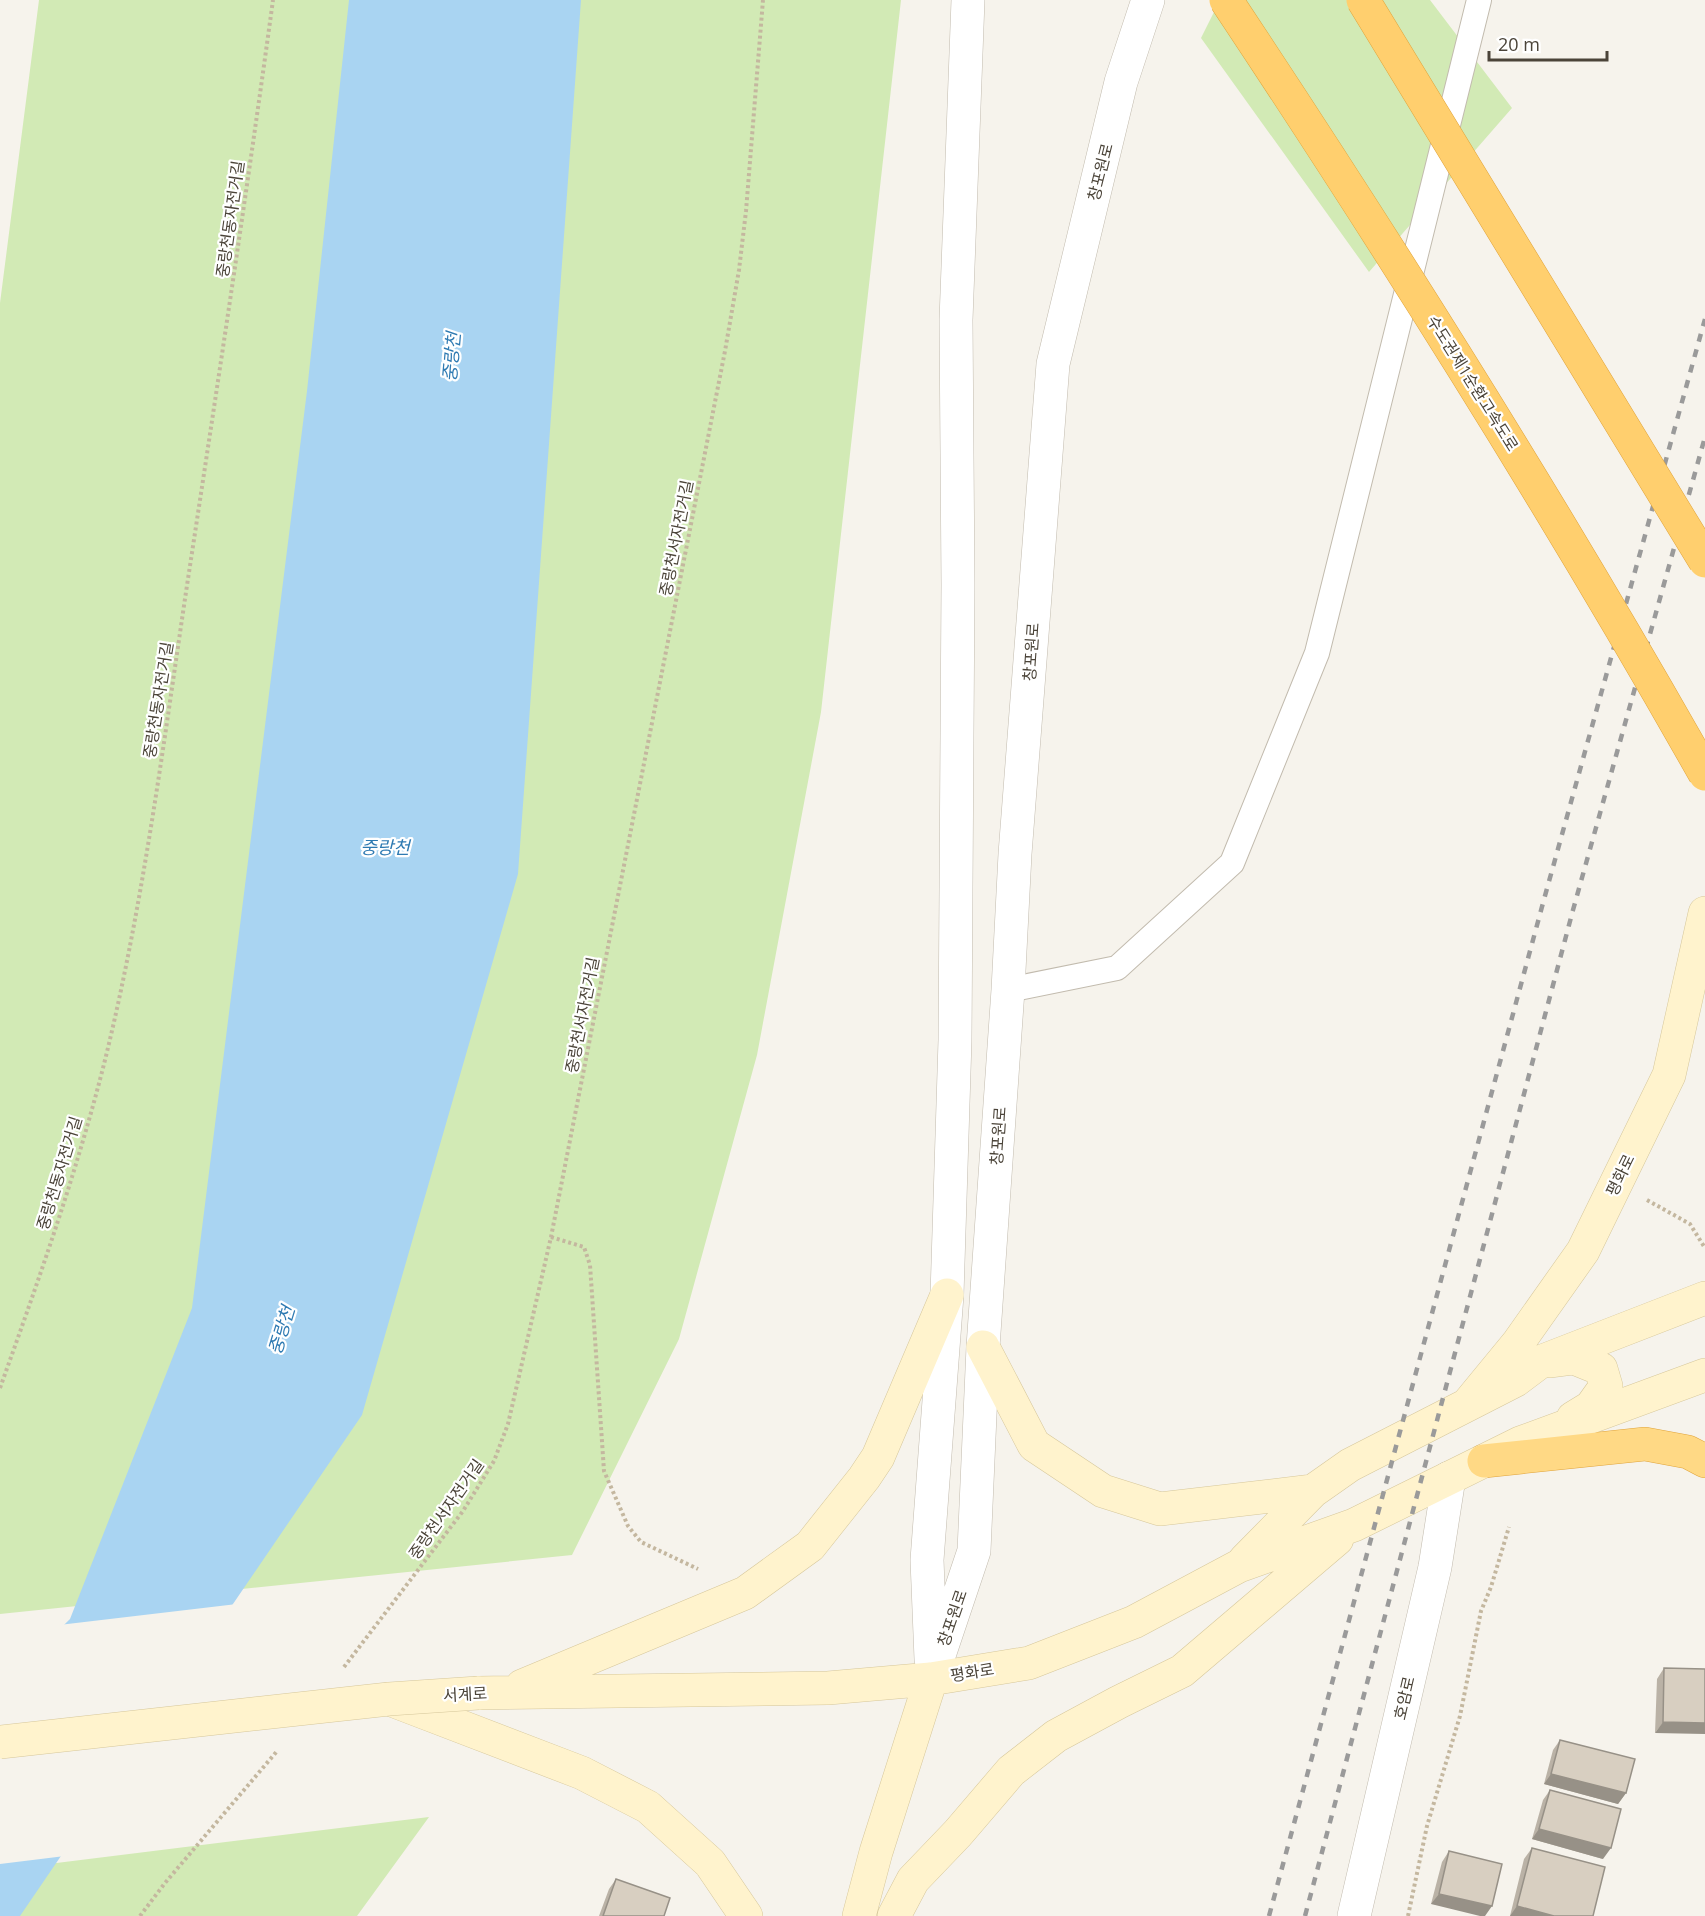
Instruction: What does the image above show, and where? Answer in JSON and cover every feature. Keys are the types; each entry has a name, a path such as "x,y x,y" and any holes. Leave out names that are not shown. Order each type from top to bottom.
{"highway":[{"name":"수도권제1순환고속도로","path":"1226,0 1442,331 1569,540 1705,774"},
{"path":"1363,0 1705,561"},
{"path":"1484,1461 1645,1444 1688,1452 1705,1461"}],"main road":[{"name":"평화로","path":"1467,1405 1518,1343 1583,1251 1669,1075 1705,913"},
{"path":"491,1693 745,1593 810,1546 878,1457 947,1295"},
{"name":"평화로","path":"1239,1566 1313,1491 1350,1465 1516,1380 1540,1362 1705,1298"},
{"path":"982,1347 1034,1445 1103,1491 1160,1509 1313,1491"},
{"path":"1540,1362 1574,1358 1600,1369 1606,1386 1591,1407 1551,1432"},
{"name":"평화로","path":"859,1916 876,1852 931,1679 1029,1663 1134,1622 1239,1566 1354,1525 1520,1443 1705,1375"},
{"path":"894,1916 913,1880 958,1833 1011,1771 1056,1736 1182,1671 1354,1525"},
{"name":"서계로","path":"0,1742 389,1699 491,1693 828,1688 931,1679"},
{"path":"389,1699 582,1773 648,1807 710,1863 746,1916"}],"street":[{"name":"창포원로","path":"931,1679 927,1560 947,1295 955,1040 958,597 956,320 968,0"},
{"name":"창포원로","path":"931,1679 974,1551 982,1347 1008,990 1015,854 1053,364 1121,82 1149,0"},
{"name":"호암로","path":"1354,1916 1435,1567 1449,1478"}],"lane":[{"path":"1008,990 1117,968 1232,863 1317,653 1479,0"}],"path":[{"name":"중랑천동자전거길","path":"0,1388 70,1185 106,1056 135,924 247,189 273,0"},
{"name":"중랑천서자전거길","path":"343,1668 463,1511 494,1461 508,1424 551,1237 729,327 746,211 764,0"},
{"path":"1640,1196 1690,1224 1705,1248"},
{"path":"551,1237 584,1247 590,1265 603,1471 628,1526 641,1542 698,1569"},
{"path":"1408,1916 1427,1826 1460,1716 1480,1611 1491,1587 1509,1527"},
{"path":"140,1916 165,1883 279,1750"}],"green space":[{"path":"39,0 901,0 821,712 757,1055 679,1339 572,1555 0,1614 0,303"},
{"path":"1220,0 1430,0 1512,108 1369,272 1201,38"},
{"path":"429,1817 357,1916 0,1916 0,1870"}],"water":[{"name":"중랑천","path":"349,0 581,0 518,874 362,1415 20,1916 0,1916 0,1688 70,1619 192,1308 307,391"}],"pier":[{"path":"237,1604 65,1856 0,1864 0,1684 59,1625"}],"building":[{"path":"1664,1668 1705,1669 1705,1723 1663,1722"},
{"path":"1560,1740 1635,1759 1626,1793 1551,1774"},
{"path":"1550,1790 1621,1809 1611,1848 1539,1829"},
{"path":"1532,1848 1605,1867 1593,1916 1554,1916 1517,1906"},
{"path":"1449,1851 1502,1864 1492,1906 1439,1894"},
{"path":"616,1879 670,1898 664,1916 603,1916"}],"railway":[{"path":"1269,1916 1543,903 1705,319"},
{"path":"1305,1916 1573,910 1705,437"}]}
